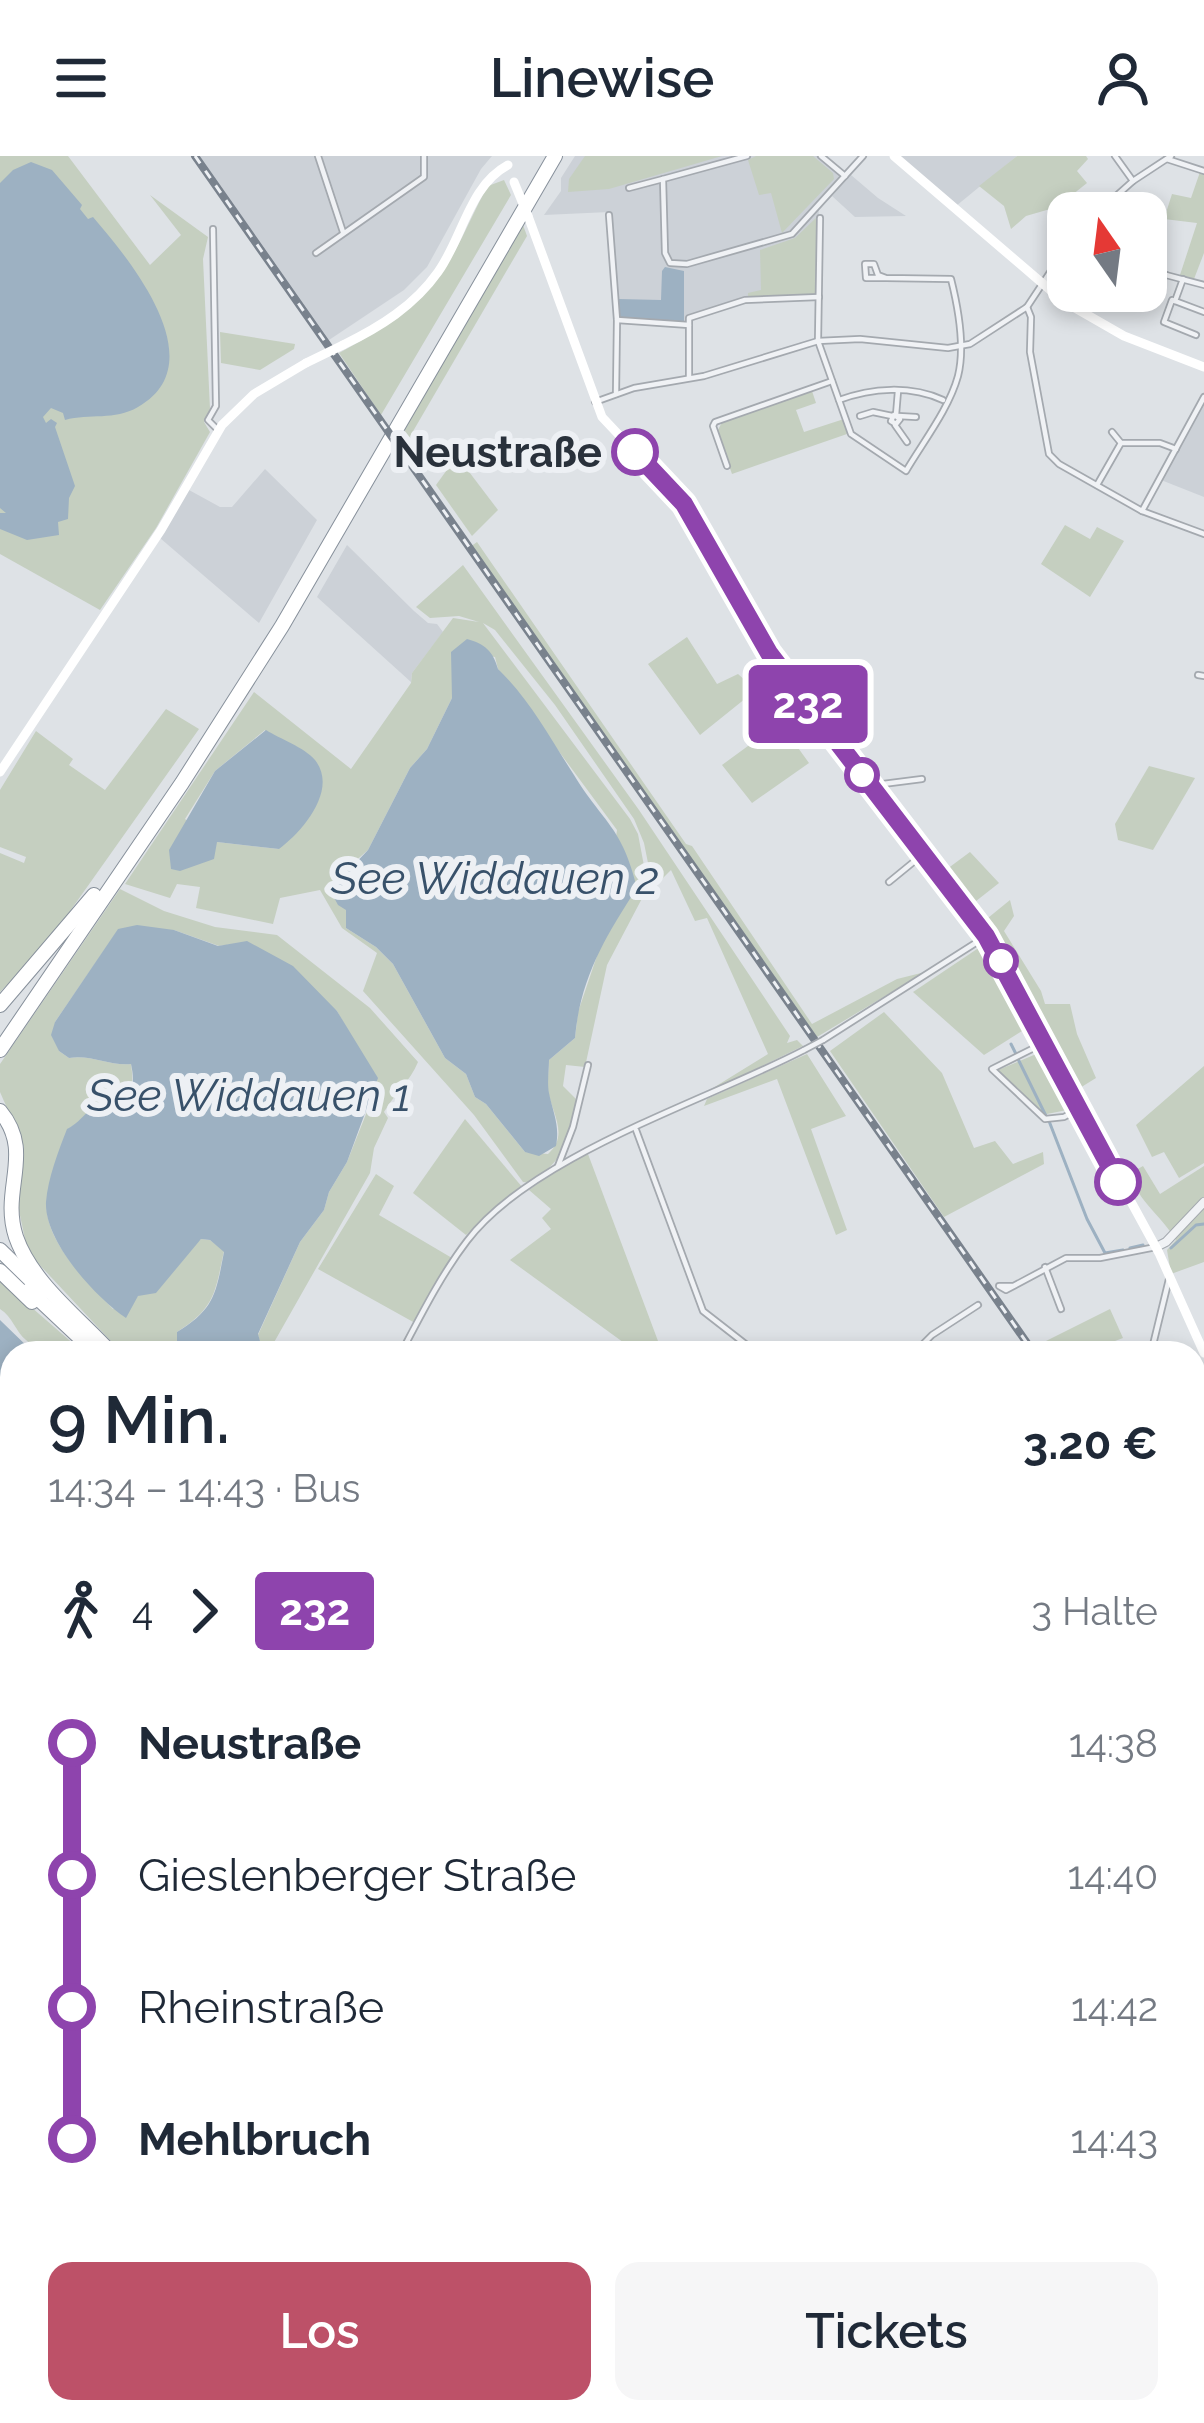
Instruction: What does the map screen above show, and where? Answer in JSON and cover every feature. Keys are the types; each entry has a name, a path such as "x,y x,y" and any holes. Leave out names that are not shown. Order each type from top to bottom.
{"highway":[{"path":"0,1002 101,885 227,699 545,156"},
{"path":"0,1049 182,783 282,626 555,156"},
{"path":"0,1111 17,1139 9,1203 15,1236 43,1280"},
{"path":"0,1121 11,1148 0,1191"},
{"path":"0,1238 99,1341"},
{"path":"0,1250 97,1341"},
{"path":"0,1261 81,1341"},
{"path":"0,1271 79,1341"}],"main road":[{"path":"894,156 1042,286 1103,326 1204,367"},
{"path":"0,772 161,530 220,428 254,394 398,313 427,286 456,242 485,181 506,161 604,421 684,504 769,653 986,936 1156,1247 1198,1341"}],"street":[{"path":"318,156 343,232"},
{"path":"316,253 424,177 424,156"},
{"path":"628,188 748,156"},
{"path":"821,156 845,176"},
{"path":"663,179 665,253 670,263 681,266 792,234 862,156"},
{"path":"1115,156 1133,182"},
{"path":"1121,192 1169,158 1204,171"},
{"path":"608,215 617,320 616,394"},
{"path":"820,218 818,340 838,400 851,434 906,471 959,373 960,346 952,279 886,278"},
{"path":"214,230 216,406 208,420 220,428"},
{"path":"1167,275 1204,285"},
{"path":"596,402 818,340 960,346 980,339 1027,307 1047,278"},
{"path":"1175,302 1183,279"},
{"path":"688,380 689,318 745,300 819,297"},
{"path":"1196,334 1164,322 1172,300 1204,312"},
{"path":"1027,307 1030,352 1049,454 1142,511 1204,534"},
{"path":"617,320 689,325"},
{"path":"727,466 712,426 715,422 832,381"},
{"path":"838,400 871,388 930,394 946,402"},
{"path":"898,391 895,418 907,442"},
{"path":"1142,511 1204,397"},
{"path":"860,416 873,412 916,417"},
{"path":"1112,432 1121,443"},
{"path":"1097,485 1121,443"},
{"path":"1121,443 1160,443 1176,449"},
{"path":"869,786 922,779"},
{"path":"890,882 922,855"},
{"path":"408,1341 468,1239 500,1207 558,1166 823,1040 986,936"},
{"path":"1044,1043 992,1069 1045,1119 1079,1109"},
{"path":"558,1166 588,1065"},
{"path":"636,1130 703,1310 742,1341"},
{"path":"566,1150 575,1157"},
{"path":"1013,1286 1066,1258 1100,1258 1156,1247 1204,1202"},
{"path":"1045,1268 1060,1309"},
{"path":"1154,1341 1168,1279"},
{"path":"927,1341 978,1305"}],"shaded area":[{"path":"200,156 492,156 427,267 404,290 329,340"},
{"path":"575,156 823,156 843,172 819,200 817,295 744,298 686,316 685,324 619,320 609,212 544,215 561,191 561,178"},
{"path":"900,156 1017,156 956,206"},
{"path":"851,175 906,216 855,217 832,196"},
{"path":"1204,401 1204,497 1161,480"},
{"path":"265,469 317,520 259,623 160,538 189,490 220,507 232,507"},
{"path":"347,545 414,611 443,632 412,673 411,682 317,597"}],"green space":[{"path":"0,156 68,156 150,265 181,235 150,195 208,237 203,259 210,409 204,422 210,432 156,528 100,610 0,554"},
{"path":"585,156 722,156 609,189 568,192 569,179"},
{"path":"813,156 834,179 782,233 771,193 759,195 748,160"},
{"path":"1017,156 1088,159 1077,171 1087,183 1076,192 1047,192 1047,210 1026,216 1011,229 1004,206 979,186"},
{"path":"1200,172 1204,174 1204,253 1194,279 1180,275 1197,223 1167,219 1172,194 1191,198"},
{"path":"504,180 511,195 381,415 339,353 388,323 431,286 488,186"},
{"path":"817,217 816,294 748,297 761,290 760,250 795,238"},
{"path":"523,225 527,236 405,445 399,438"},
{"path":"220,332 295,344 260,370 221,363"},
{"path":"812,391 816,403 796,410 804,432 844,419 847,434 732,474 717,432 722,422"},
{"path":"457,456 498,510 472,536 436,485"},
{"path":"1065,525 1090,539 1097,527 1124,541 1090,597 1041,564"},
{"path":"477,542 812,1024 897,979 925,972 817,1037 470,547"},
{"path":"463,565 639,810 790,1036 787,1043 797,1040 803,1046 700,1096 768,1054 707,918 695,921 671,870 653,888 634,819 555,705 495,630 483,623 630,819 638,834 648,887 607,965 585,1067 566,1065 563,1086 579,1102 568,1139 551,1166 531,1183 523,1182 474,1115 363,991 377,953 342,928 320,890 280,898 273,924 196,908 200,887 177,884 170,898 125,884 254,692 351,769 453,618 479,622 459,616 430,618 416,607","holes":["452,652 495,657 498,669 617,830 601,944 578,1012 575,1038 549,1060 548,1090 558,1139 548,1154 525,1152 475,1097 466,1074 445,1058 393,964 346,928 352,864 368,850 452,698","265,730 279,849 217,842 185,819 215,771"]},
{"path":"687,637 717,684 738,674 756,690 700,735 648,664"},
{"path":"166,709 199,729 46,945 0,992 0,853 24,863 26,857 0,847 0,790 36,731 73,759 69,765 105,790"},
{"path":"771,729 792,747 796,745 809,763 752,803 722,765"},
{"path":"1149,766 1195,778 1153,850 1118,840 1115,824"},
{"path":"970,852 999,883 971,905 943,872"},
{"path":"120,889 164,911 215,927 277,935 370,1008 418,1062 384,1112 388,1118 374,1148 370,1173 275,1341 260,1341 258,1335 300,1242 324,1210 347,1162 378,1084 337,1011 248,942 219,946 174,930 118,930 55,1022 59,1051 69,1058 131,1064 132,1085 127,1098 114,1104 93,1104 68,1129 48,1191 52,1230 69,1259 113,1309 138,1296 201,1239 224,1251 211,1298 177,1332 177,1341 111,1341 35,1260 26,1244 17,1201 24,1147 0,1092 0,1064"},
{"path":"1010,900 1014,916 1004,931 1045,1004 1070,1004 1096,1078 1075,1091 1031,1001 983,922"},
{"path":"983,945 1030,1026 984,1055 913,992"},
{"path":"884,1012 942,1073 974,1148 995,1141 1013,1164 1043,1152 1044,1164 944,1217 830,1051"},
{"path":"1041,1052 1072,1109 1042,1115 998,1070"},
{"path":"807,1054 846,1116 811,1129 847,1230 836,1235 777,1079 704,1106 707,1099"},
{"path":"1204,1066 1204,1163 1179,1178 1164,1152 1152,1157 1136,1125"},
{"path":"465,1119 523,1188 466,1235 413,1193"},
{"path":"588,1154 658,1341 621,1341 510,1260 551,1229 542,1218 551,1209 529,1190"},
{"path":"1143,1166 1160,1194 1204,1166 1204,1262 1171,1274 1167,1250 1176,1240 1129,1174"},
{"path":"376,1174 394,1186 379,1215 452,1258 415,1323 318,1269"},
{"path":"0,1280 70,1341 27,1341 0,1309"},
{"path":"1110,1309 1123,1338 1115,1341 1046,1341"}],"water":[{"path":"31,162 52,170 144,284 168,339 169,365 160,388 129,411 65,420 63,413 51,408 43,417 46,423 51,419 57,423 75,486 68,519 58,522 59,535 27,540 0,529 0,513 6,513 0,508 0,183"},
{"path":"665,267 684,271 684,322 620,318 618,299 661,300"},
{"name":"See Widdauen 2","path":"467,639 487,649 539,720 618,838 637,888 596,959 582,997 575,1038 549,1060 548,1089 557,1139 556,1146 539,1156 525,1152 475,1097 466,1074 445,1058 393,964 346,928 346,910 330,890 368,850 410,768 427,749 452,698 451,652"},
{"path":"266,730 310,755 321,772 320,797 306,822 279,849 217,842 214,859 180,871 171,869 169,850 215,771"},
{"name":"See Widdauen 1","path":"137,925 174,930 218,946 247,941 293,966 337,1011 378,1078 347,1162 324,1210 300,1242 258,1334 260,1341 177,1341 177,1332 199,1316 216,1289 224,1252 210,1240 201,1239 156,1293 138,1296 126,1318 74,1267 53,1234 46,1202 67,1129 94,1106 116,1106 132,1088 131,1064 69,1058 51,1035 118,929"},
{"path":"0,1320 22,1341 0,1341"}],"waterway":[{"path":"1011,1044 1016,1054"},
{"path":"1018,1059 1046,1116"},
{"path":"1049,1121 1105,1253 1123,1250"},
{"path":"1171,1248 1196,1225 1204,1224"},
{"path":"1130,1248 1143,1245"}],"railway":[{"path":"195,156 1026,1341"}],"bus line":[{"name":"232","path":"635,452 684,504 769,653 986,936 1118,1182"}],"place":[{"name":"Neustraße","path":"635,452"}]}
